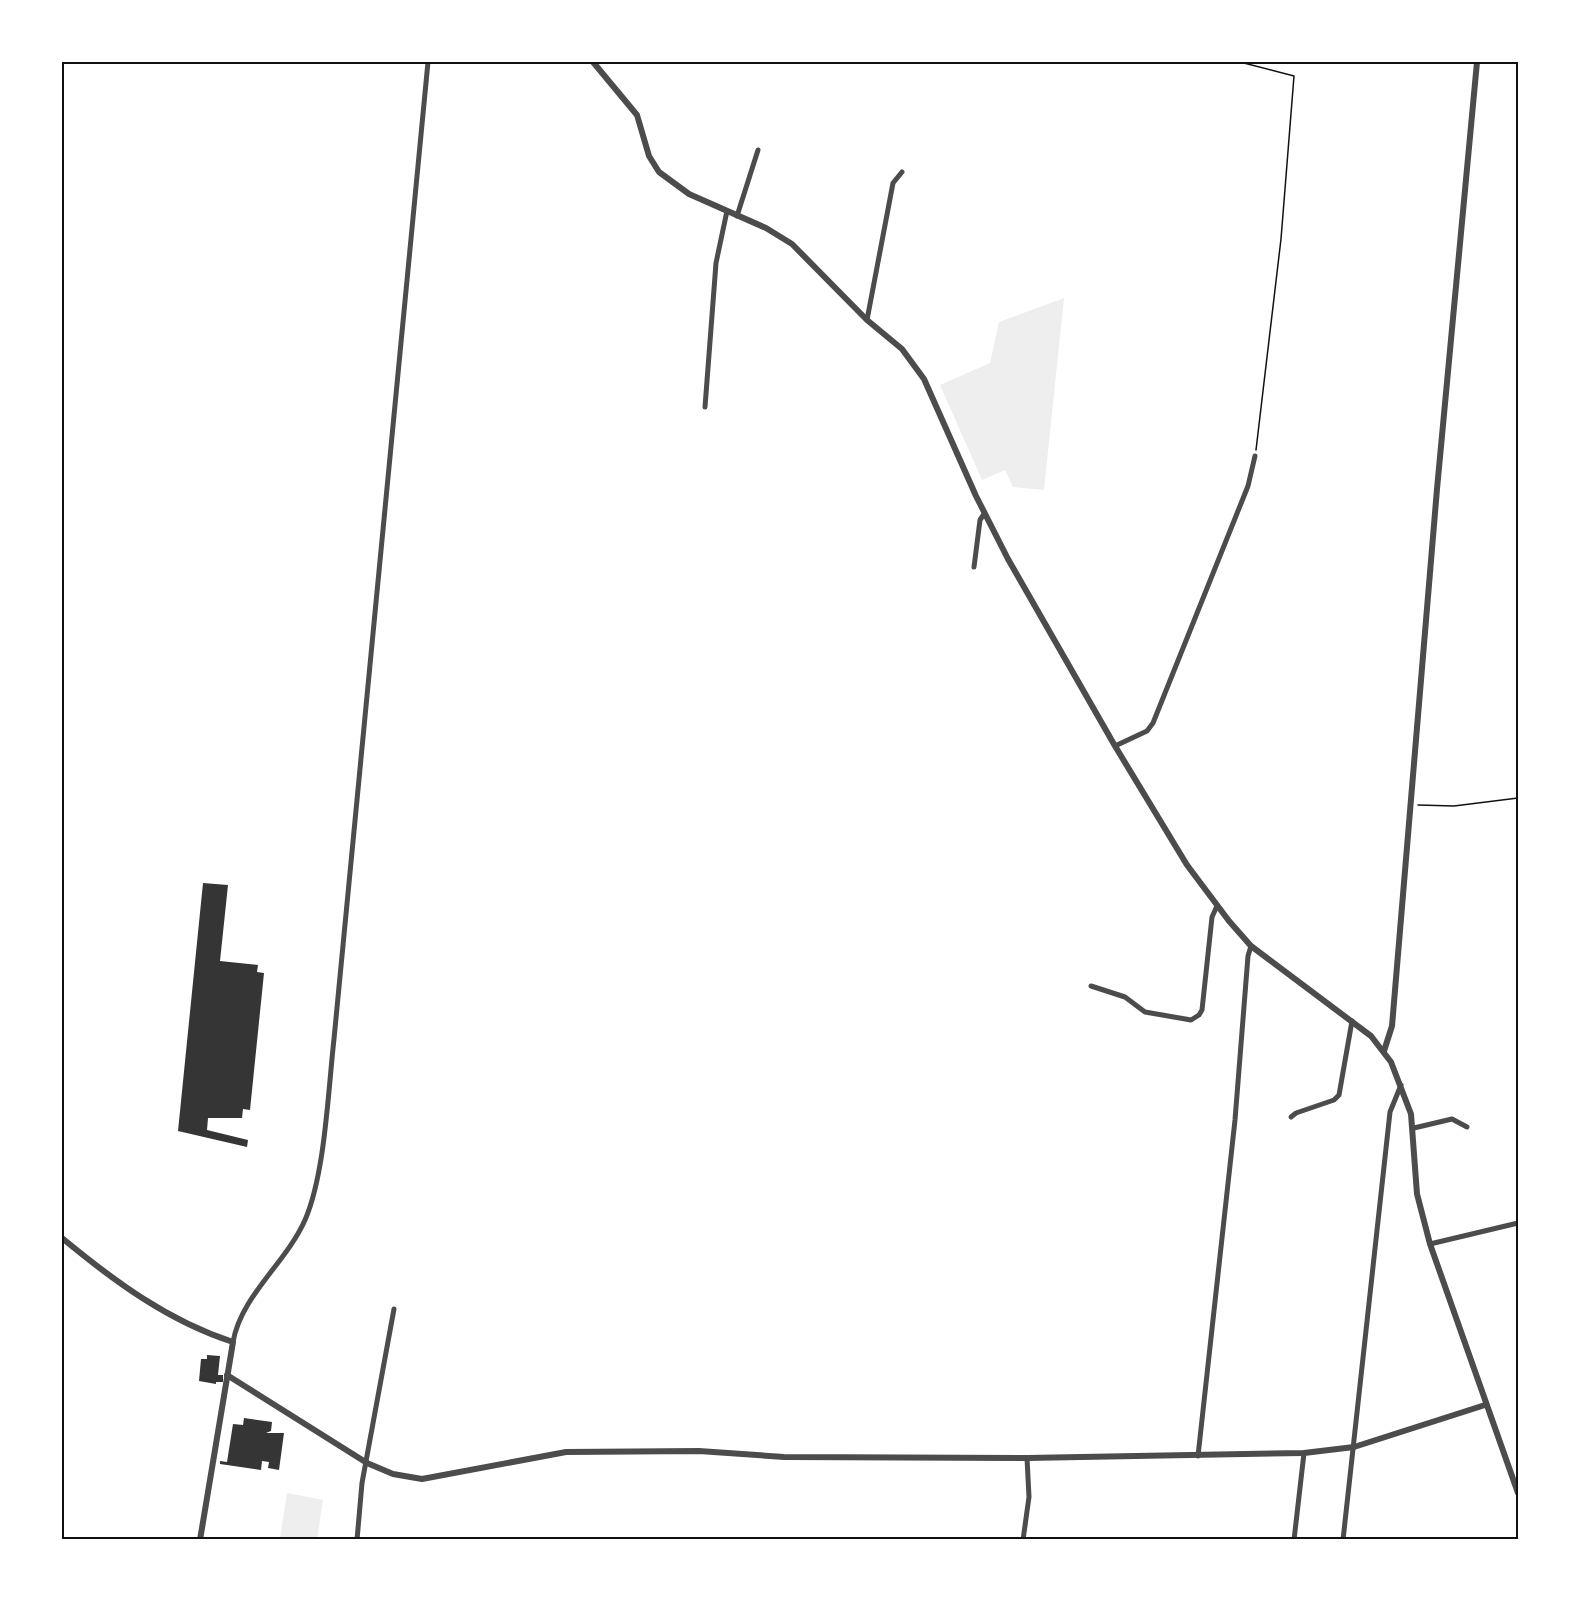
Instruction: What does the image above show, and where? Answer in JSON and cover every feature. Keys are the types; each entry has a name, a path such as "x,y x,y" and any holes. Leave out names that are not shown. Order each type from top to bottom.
{"street":[{"path":"200,1539 233,1342 242,1315 303,1223 312,1202 319,1163 336,1016 428,62"},
{"path":"593,62 637,115 649,156 659,172 679,188 766,228 792,244 867,320 902,349 924,380 984,514 1115,746 1188,865 1217,906 1251,946 1352,1021 1371,1036 1384,1051 1401,1085 1414,1128 1417,1194 1430,1244 1518,1493"},
{"path":"1384,1051 1392,1026 1478,62"},
{"path":"737,216 758,150"},
{"path":"867,320 893,183 902,172"},
{"path":"705,408 716,263 727,211"},
{"path":"1115,746 1147,731 1156,718 1248,486 1255,456"},
{"path":"975,567 980,520 984,514"},
{"path":"1091,986 1125,997 1145,1012 1191,1020 1196,1018 1202,1010 1212,917 1217,906"},
{"path":"1198,1456 1235,1120 1248,956 1251,946"},
{"path":"1292,1117 1296,1113 1334,1100 1338,1095 1352,1021"},
{"path":"1343,1539 1390,1112 1401,1085"},
{"path":"1414,1128 1452,1119 1467,1127"},
{"path":"1430,1244 1518,1223"},
{"path":"62,1238 121,1285 176,1319 202,1332 233,1342"},
{"path":"357,1539 366,1463 394,1309"},
{"path":"227,1375 366,1463 393,1474 422,1479 566,1452 699,1451 784,1457 1027,1458 1304,1453 1354,1447 1485,1405"},
{"path":"1294,1539 1304,1453"},
{"path":"1023,1539 1029,1497 1027,1458"}],"path":[{"path":"1240,62 1294,76 1279,262 1255,456"},
{"path":"1411,804 1454,806 1518,798"}],"shaded area":[{"path":"1064,298 1044,490 1013,487 1005,470 982,480 940,385 990,363 999,322"},
{"path":"287,1493 323,1500 317,1539 280,1539"}],"building":[{"path":"203,883 228,885 220,961 258,965 257,972 264,973 250,1110 243,1109 242,1118 208,1118 207,1130 248,1140 247,1147 178,1131"},
{"path":"207,1355 220,1356 218,1375 223,1375 223,1382 216,1382 216,1384 199,1381 201,1359 207,1359"},
{"path":"244,1418 272,1422 271,1431 266,1433 284,1433 279,1470 268,1468 269,1462 262,1461 261,1470 220,1464 220,1461 227,1462 233,1424 243,1425"}]}
